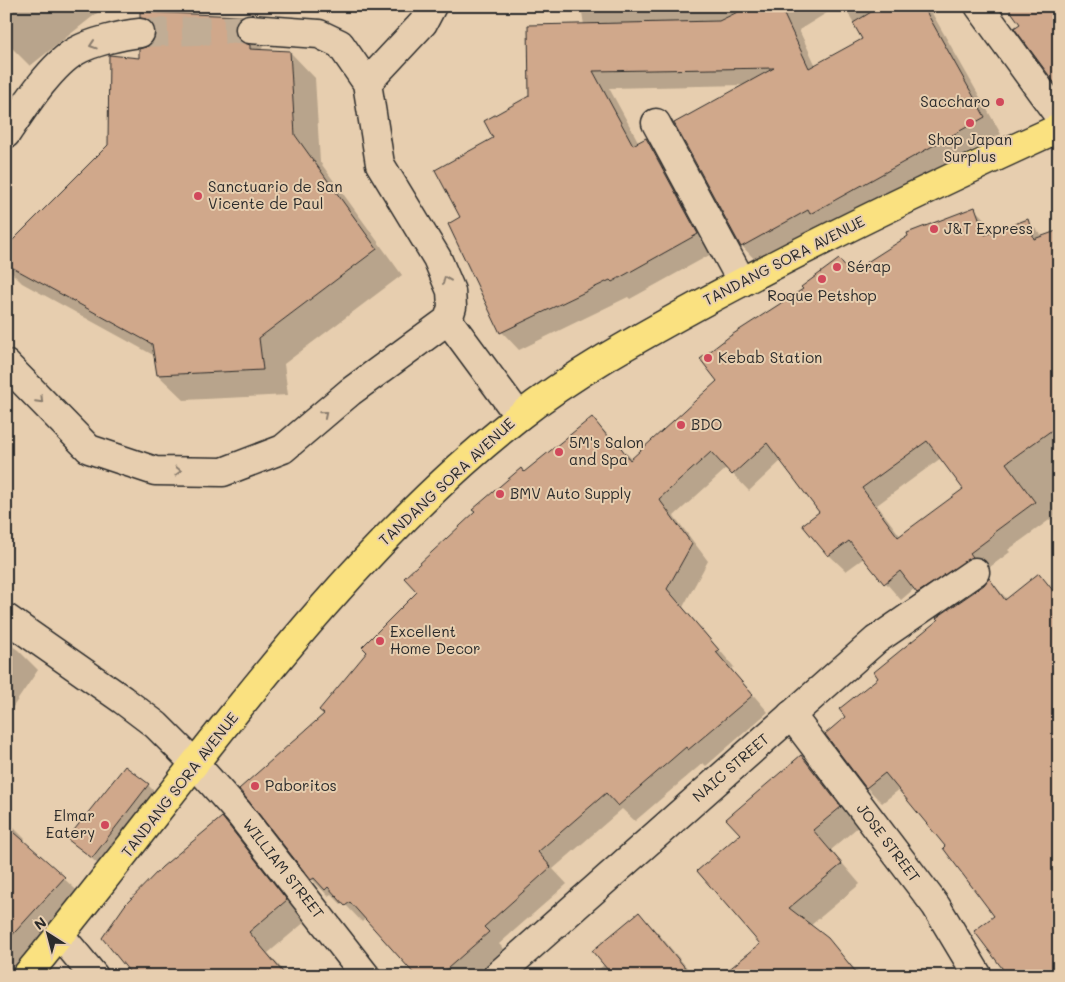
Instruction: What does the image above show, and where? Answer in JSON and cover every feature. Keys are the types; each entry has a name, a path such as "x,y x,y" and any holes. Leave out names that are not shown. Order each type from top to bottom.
{"main road":[{"name":"TANDANG SORA AVENUE","path":"26,976 336,591 394,528 466,461 519,416 612,352 742,282 848,228 1059,128"}],"street":[{"path":"367,83 423,23 432,6"},
{"path":"979,6 1059,116"},
{"path":"6,364 89,449 155,471 223,472 283,449 350,392 448,320 452,307 451,291 437,258 380,164 367,83 340,44 319,34 250,29"},
{"path":"10,122 57,66 76,51 124,35 140,33"},
{"path":"656,123 742,282"},
{"path":"448,320 519,416"},
{"name":"NAIC STREET","path":"497,976 876,640 975,572"},
{"name":"WILLIAM STREET","path":"6,618 156,725 196,765 238,812 366,976"},
{"name":"JOSE STREET","path":"791,715 936,906 978,976"},
{"path":"60,936 94,976"}],"building":[{"path":"750,6 780,6 809,68 862,39 853,23 881,6 923,6 985,117 810,214 808,210 741,247 674,123 774,68 593,71 633,145 646,138 698,234 612,282 610,280 500,333 448,224 460,217 435,170 493,138 484,121 529,96 528,25 719,21"},
{"path":"1007,6 1059,6 1059,89 1014,28 1020,24"},
{"name":"Sanctuario de San Vicente de Paul","path":"140,12 242,16 237,21 235,27 236,35 242,42 250,45 250,49 290,51 295,135 377,249 259,338 263,370 157,375 152,344 6,264 6,247 108,145 109,55 139,58 139,49 149,46 154,39 155,31 153,24 146,19 140,18"},
{"path":"975,207 985,235 1028,219 1034,239 1059,230 1059,425 1006,463 1035,502 993,533 994,535 970,553 973,557 917,593 900,571 884,584 849,541 828,556 802,525 819,512 767,443 732,475 711,452 659,499 692,544 667,589 719,650 716,652 753,695 688,750 686,747 618,806 606,793 538,852 551,867 484,927 489,932 439,976 416,976 350,902 345,906 328,887 325,890 314,878 311,880 239,789 324,714 319,710 367,652 362,647 417,592 404,578 475,512 472,510 521,468 524,472 592,417 616,447 619,445 630,460 717,381 700,359 730,336 803,289 801,287 839,259 850,273 908,236 907,233","holes":["927,441 963,489 898,537 862,488"]},
{"path":"1039,573 1059,598 1059,976 1008,976 974,931 994,916 943,848 945,846 885,773 866,788 825,734 845,717 839,709 878,678 874,672 938,620 936,618 984,585 989,578 1005,600"},
{"path":"801,755 841,807 813,830 842,864 789,908 828,938 859,976 721,976 760,944 697,871 740,834 726,819"},
{"path":"125,766 149,784 92,858 67,839"},
{"path":"222,817 287,900 249,932 286,976 133,976 102,938 125,905 162,867"},
{"path":"6,825 65,877 6,942"},
{"path":"639,912 692,976 613,976 592,951"}],"tunnel":[{"path":"140,33 250,29"}],"place":[{"name":"Saccharo","path":"1000,102"},
{"name":"Shop Japan Surplus","path":"970,123"},
{"name":"Sanctuario de San Vicente de Paul","path":"198,196"},
{"name":"J&T Express","path":"934,229"},
{"name":"Sérap","path":"837,267"},
{"name":"Roque Petshop","path":"822,279"},
{"name":"Kebab Station","path":"708,358"},
{"name":"BDO","path":"681,425"},
{"name":"5M's Salon and Spa","path":"559,452"},
{"name":"BMV Auto Supply","path":"500,494"},
{"name":"Excellent Home Decor","path":"380,641"},
{"name":"Paboritos","path":"255,786"},
{"name":"Elmar Eatery","path":"105,825"}]}
